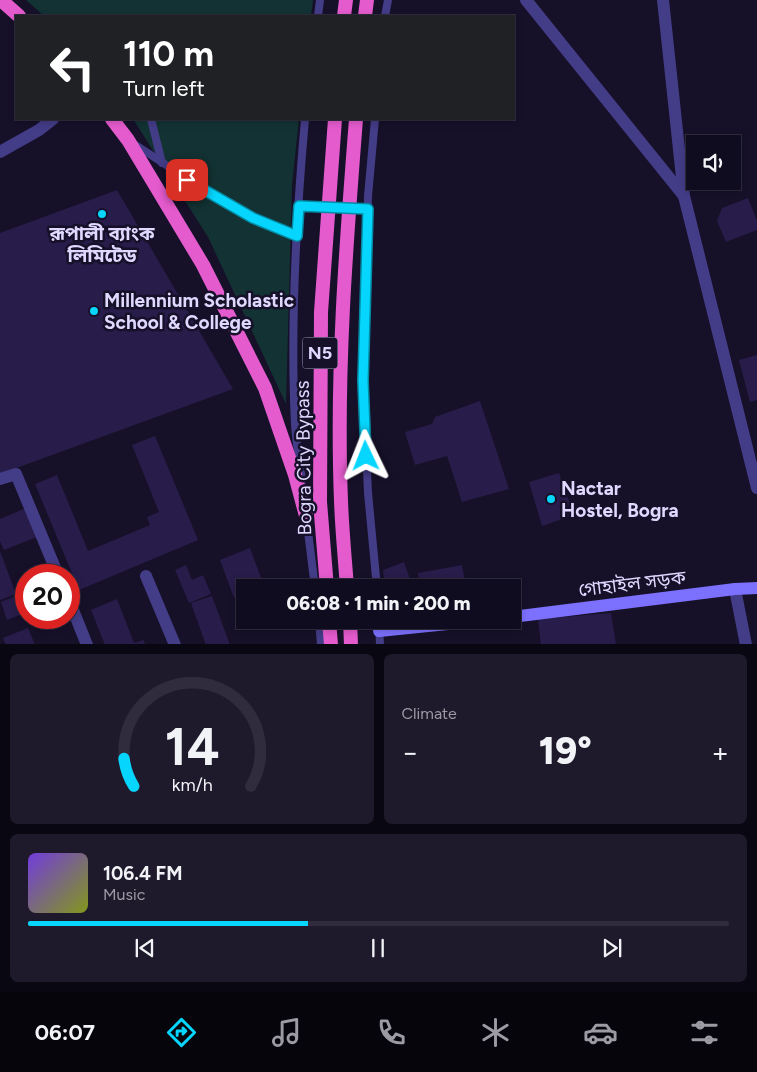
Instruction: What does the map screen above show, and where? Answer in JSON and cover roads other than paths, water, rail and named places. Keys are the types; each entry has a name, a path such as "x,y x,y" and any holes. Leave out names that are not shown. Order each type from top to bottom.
{"highway":[{"path":"1,0 18,15"},
{"path":"344,15 346,0"},
{"path":"365,15 367,0"},
{"path":"113,120 128,140 203,265 265,388 295,475 306,516"},
{"name":"Bogra City Bypass","path":"326,579 320,502 321,312 335,120"},
{"name":"Bogra City Bypass","path":"346,579 341,501 340,386 344,278 356,120"},
{"path":"330,629 331,644"},
{"path":"350,629 351,644"}],"main road":[{"name":"গোহাইল সড়ক","path":"521,616 735,588 757,588"}],"street":[{"path":"526,0 684,196"},
{"path":"663,0 684,196 757,488"},
{"path":"0,152 39,130 52,120"},
{"path":"0,480 16,474 53,564"},
{"path":"146,576 175,644"},
{"path":"735,588 746,644"},
{"path":"80,627 87,644"}],"lane":[{"path":"318,15 320,0"},
{"path":"385,15 388,0"},
{"path":"151,120 162,164"},
{"path":"306,120 297,236 293,336 295,426 314,579"},
{"path":"375,120 368,209 363,381 368,493 376,579"},
{"path":"128,140 212,195 253,218 297,236"},
{"path":"299,206 368,209"},
{"path":"320,629 321,644"},
{"path":"379,629 380,644"}],"place":[{"name":"রূপালী ব্যাংক লিমিটেড","path":"102,214"},
{"name":"Millennium Scholastic School & College","path":"94,311"},
{"name":"Nactar Hostel, Bogra","path":"551,499"}]}
